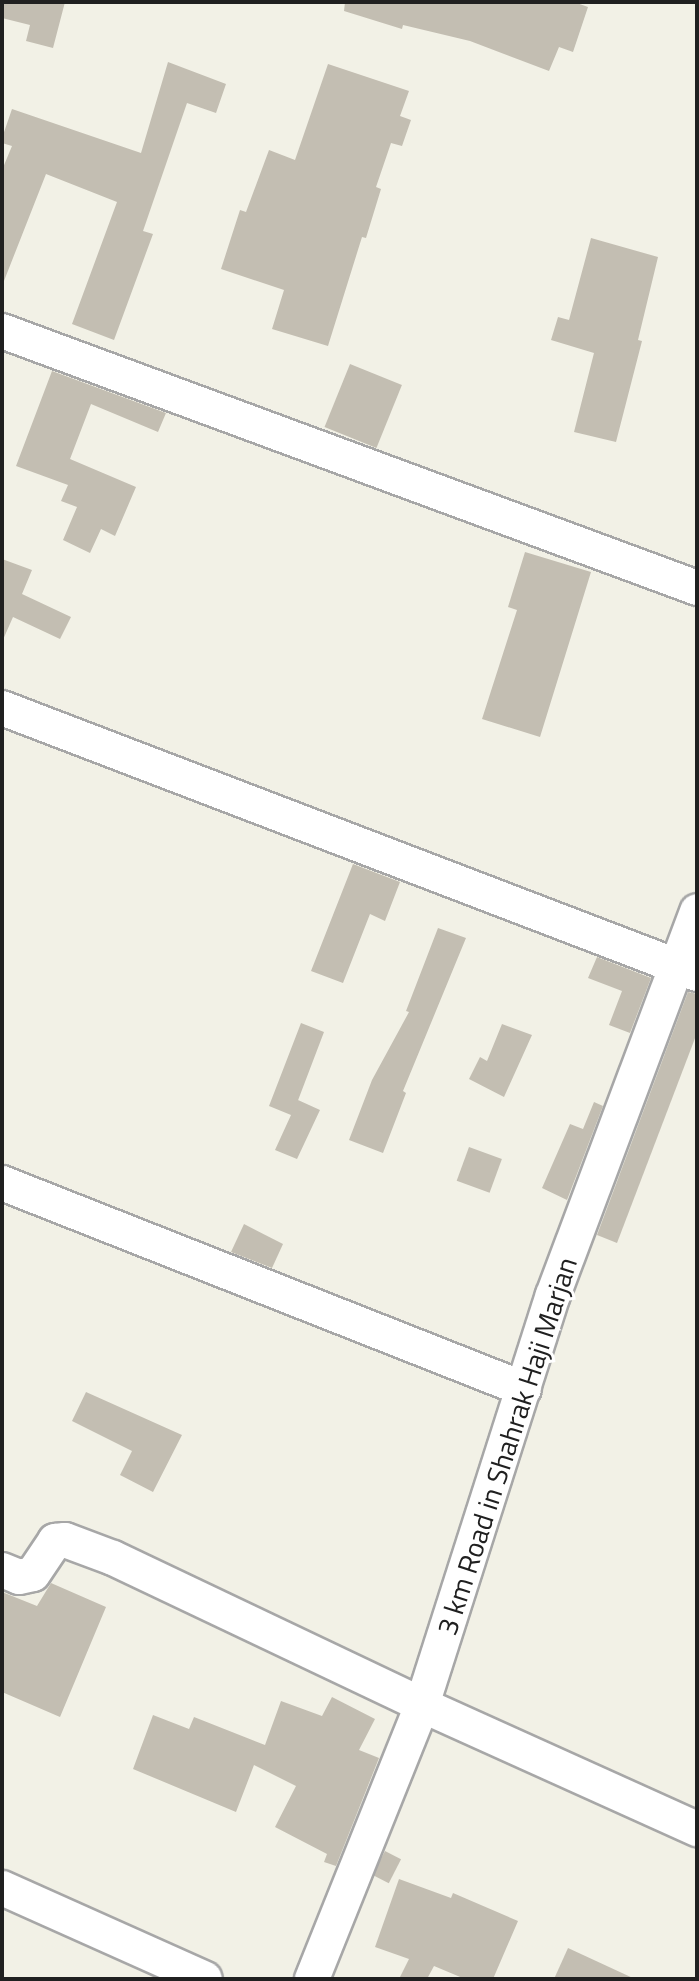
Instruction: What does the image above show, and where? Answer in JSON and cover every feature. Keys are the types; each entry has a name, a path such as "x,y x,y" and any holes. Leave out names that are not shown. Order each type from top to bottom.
{"street":[{"path":"2,331 697,588"},
{"path":"2,708 688,970"},
{"name":"3 km Road in Shahrak Haji Marjan","path":"312,1979 422,1705 558,1282 688,970 697,911"},
{"path":"2,1183 524,1389"},
{"path":"2,1570 26,1578 33,1574 55,1541 65,1540 113,1558 422,1705 697,1829"},
{"path":"2,1888 205,1979"}],"building":[{"path":"2,2 65,2 53,48 26,41 30,25 2,18"},
{"path":"345,2 574,2 588,7 573,52 559,47 549,71 470,41 403,25 402,29 344,11"},
{"path":"168,62 226,84 216,113 187,103 143,231 153,234 114,340 72,324 117,202 46,174 2,286 2,170 12,146 2,143 2,138 12,109 141,153"},
{"path":"328,64 409,91 400,116 411,120 402,146 391,143 376,187 381,189 366,238 362,237 328,346 272,329 284,290 221,269 240,210 246,212 269,150 295,160"},
{"path":"591,238 658,257 638,340 642,341 616,442 574,432 594,353 551,340 558,317 569,320"},
{"path":"350,364 402,385 376,448 325,427"},
{"path":"52,371 166,413 158,432 91,404 70,459 136,487 115,536 101,529 90,553 63,540 77,507 61,501 68,485 16,466"},
{"path":"525,552 591,572 540,737 482,719 517,610 508,607"},
{"path":"2,559 32,570 22,594 71,617 60,639 13,617 2,642"},
{"path":"353,864 400,882 385,921 370,914 343,983 311,971"},
{"path":"438,928 466,938 403,1091 406,1093 383,1153 349,1140 372,1080 409,1012 406,1011"},
{"path":"597,957 651,978 630,1033 609,1025 622,991 588,978"},
{"path":"688,992 697,994 697,1033 617,1243 597,1235"},
{"path":"301,1023 324,1032 298,1100 320,1110 297,1159 275,1150 291,1115 269,1106"},
{"path":"502,1024 532,1035 504,1097 469,1079 480,1057 487,1061"},
{"path":"594,1102 603,1106 567,1200 542,1188 570,1124 583,1129"},
{"path":"469,1147 502,1159 490,1193 457,1181"},
{"path":"244,1224 283,1244 272,1268 231,1252"},
{"path":"86,1392 182,1435 153,1492 120,1475 132,1451 72,1421"},
{"path":"51,1583 106,1607 60,1717 2,1692 2,1592 37,1606"},
{"path":"332,1697 375,1719 359,1750 379,1758 336,1866 324,1862 327,1854 275,1827 296,1786 254,1765 236,1812 133,1769 153,1715 189,1729 194,1717 265,1745 281,1701 322,1716"},
{"path":"385,1851 401,1859 389,1883 373,1875"},
{"path":"399,1879 451,1898 453,1893 518,1921 493,1979 465,1979 434,1966 427,1979 399,1979 409,1959 375,1947"},
{"path":"568,1948 635,1979 554,1979"}]}
